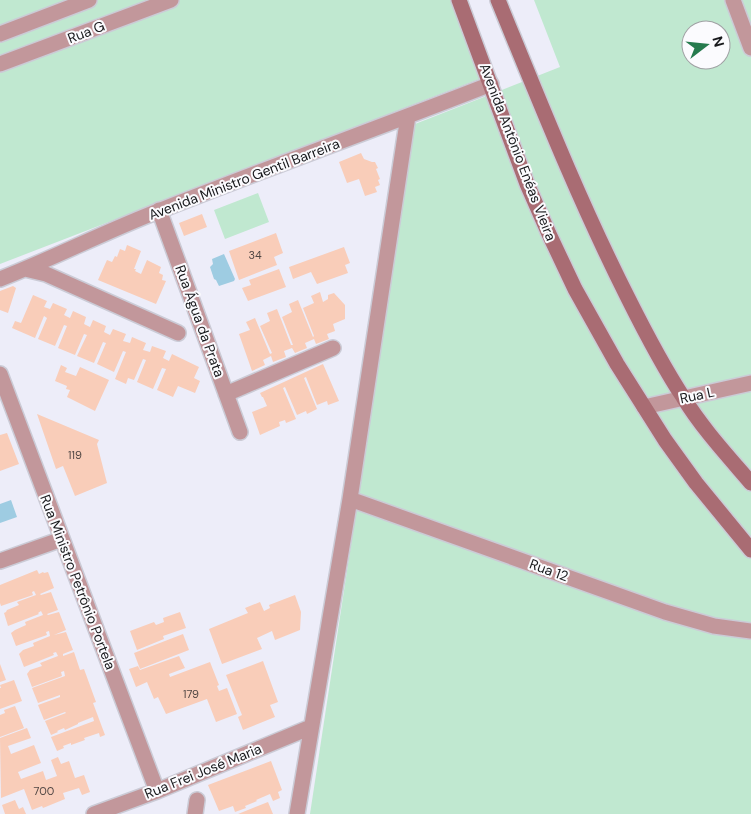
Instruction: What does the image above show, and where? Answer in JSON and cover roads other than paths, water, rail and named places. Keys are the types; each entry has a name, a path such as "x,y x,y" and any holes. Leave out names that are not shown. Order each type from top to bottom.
{"street":[{"name":"Rua G","path":"0,34 89,0"},
{"name":"Rua G","path":"0,64 171,0"},
{"name":"Avenida Antônio Enéas Vieira","path":"459,0 527,184 575,289 617,364 666,440 696,483 751,550"},
{"path":"498,0 566,168 653,347 683,398 704,427 751,483"},
{"path":"733,0 751,48"},
{"name":"Avenida Ministro Gentil Barreira","path":"0,279 159,210 491,84"},
{"path":"297,814 350,500 408,116"},
{"name":"Rua Água da Prata","path":"159,210 240,432"},
{"path":"25,269 46,274 178,332"},
{"path":"226,394 333,348"},
{"name":"Rua Ministro Petrônio Portela","path":"0,374 157,791"},
{"name":"Rua L","path":"644,407 751,384"},
{"name":"Rua 12","path":"350,500 666,612 714,626 751,631"},
{"path":"0,561 62,539"},
{"name":"Rua Frei José Maria","path":"94,814 157,791 311,727"}],"water":[{"path":"224,254 235,279 219,286 214,279 210,267 213,264 212,259"},
{"path":"11,500 17,517 0,523 0,504"}]}
